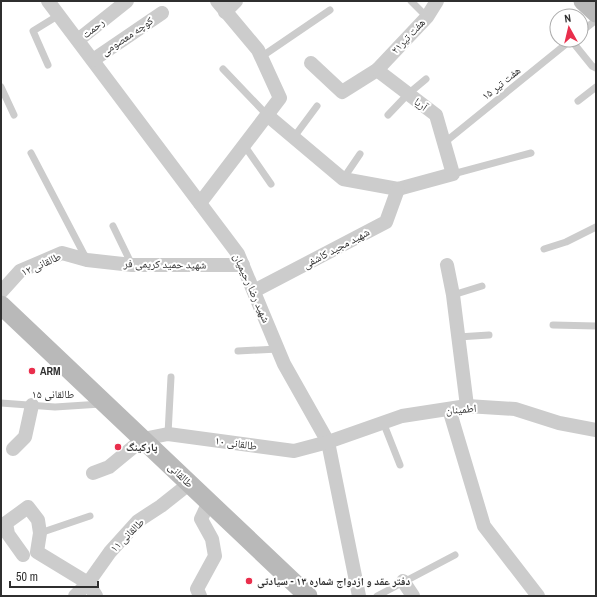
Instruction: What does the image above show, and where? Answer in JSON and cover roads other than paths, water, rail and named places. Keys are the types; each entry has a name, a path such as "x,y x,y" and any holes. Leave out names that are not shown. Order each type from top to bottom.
{"main road":[{"path":"583,1 596,13"},
{"name":"طالقانی","path":"1,305 308,596"}],"street":[{"name":"شهید رضا رحیمیان","path":"48,1 238,254 284,364 328,442 359,596"},
{"name":"رحمت","path":"78,40 127,1"},
{"path":"200,203 280,98 258,50 221,7 236,1"},
{"name":"هفت تیر۲۱","path":"311,63 342,92 377,70 426,17 437,1"},
{"name":"کوچه معصومی","path":"92,60 162,12"},
{"name":"آریا","path":"377,70 436,115 453,174"},
{"path":"267,114 343,179 398,188 453,174"},
{"name":"شهید مجید کاشفی","path":"254,291 386,222 398,188"},
{"name":"طالقانی ۱۲","path":"1,292 20,271 62,253 87,260"},
{"name":"شهید حمید کریمی فر","path":"87,260 132,265 243,265"},
{"path":"447,265 453,295 467,406"},
{"path":"13,449 25,437 32,406"},
{"name":"اطمینان","path":"328,442 402,416 467,406 515,409 559,423 596,430"},
{"path":"449,409 484,526 538,596"},
{"name":"طالقانی ۱۰","path":"143,439 168,434 294,451 328,442"},
{"path":"92,473 109,467 143,439"},
{"name":"طالقانی ۱۱","path":"75,596 88,583 110,552 138,522 190,484"},
{"path":"200,596 197,589 215,556 212,539 201,519 209,502"},
{"path":"22,555 8,534 6,523 28,507 38,520 40,533 38,552 88,583 96,596"},
{"path":"403,581 413,596"}],"lane":[{"path":"411,1 426,17"},
{"path":"262,57 330,10"},
{"path":"48,65 33,31 59,15"},
{"name":"هفت تیر ۱۵","path":"444,143 561,48"},
{"path":"577,48 592,66 596,68"},
{"path":"223,69 267,114"},
{"path":"388,115 408,94 426,79"},
{"path":"1,87 14,115"},
{"path":"578,101 596,87"},
{"path":"294,137 317,106"},
{"path":"244,145 270,184"},
{"path":"31,153 87,260"},
{"path":"453,174 531,153"},
{"path":"343,179 360,154"},
{"path":"113,226 132,265"},
{"path":"544,249 566,242 596,227"},
{"path":"453,295 482,286"},
{"path":"553,325 596,326"},
{"path":"458,337 489,335"},
{"path":"238,351 278,349"},
{"path":"168,434 171,377"},
{"name":"طالقانی ۱۵","path":"1,403 55,407 105,404"},
{"path":"383,422 400,465"},
{"path":"40,533 90,516"},
{"path":"377,596 455,555"}],"place":[{"name":"ARM","path":"32,371"},
{"name":"پارکینگ","path":"118,447"},
{"name":"دفتر عقد و ازدواج شماره ۱۳ - سیادتی","path":"249,581"}]}
